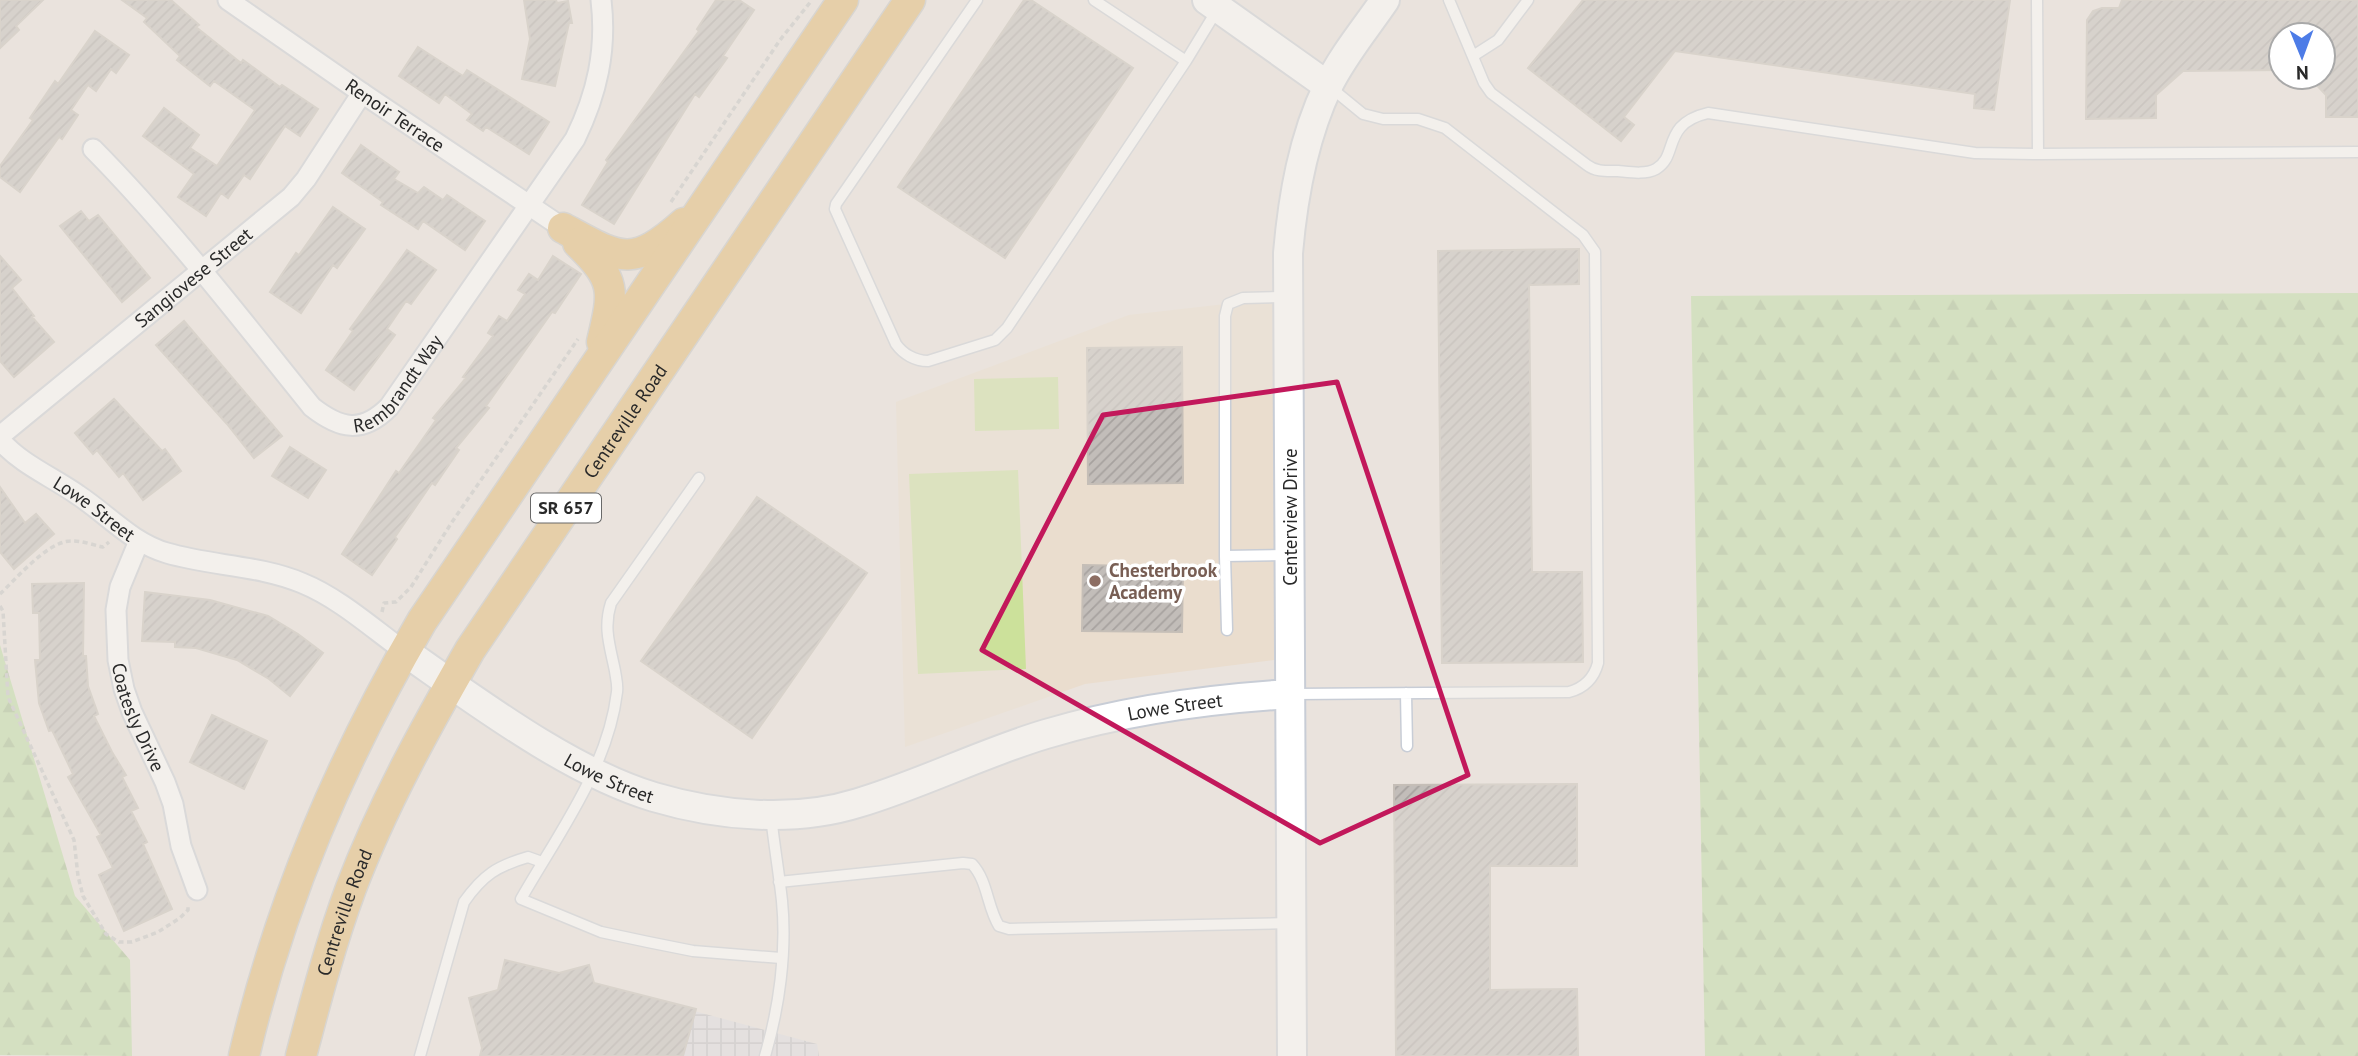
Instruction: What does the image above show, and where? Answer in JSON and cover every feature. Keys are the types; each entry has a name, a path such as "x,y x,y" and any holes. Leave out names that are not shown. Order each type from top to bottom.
{"main road":[{"name":"SR 657","path":"244,1056 281,925 309,847 337,779 404,651 843,0"},
{"name":"Centreville Road","path":"301,1056 332,943 366,852 395,786 470,650 909,0"},
{"path":"563,228 620,256 635,254 670,235 703,207"},
{"path":"563,228 606,273 611,303 598,360"}],"street":[{"name":"Renoir Terrace","path":"228,0 563,228"},
{"name":"Rembrandt Way","path":"93,149 121,177 201,270 312,407 338,423 363,424 376,419 389,407 575,139 589,110 598,82 602,55 601,0"},
{"name":"Centerview Drive","path":"1292,1056 1288,253 1296,189 1304,155 1328,86 1385,0"},
{"path":"1213,2 1328,86"},
{"name":"Sangiovese Street","path":"0,438 291,197 306,179 362,93"},
{"name":"Lowe Street","path":"0,438 31,468 79,495 139,541 173,555 275,573 304,583 330,598 532,737 594,772 652,796 686,806 771,815 805,813 856,804 1044,735 1122,714 1221,698 1290,694"},
{"name":"Coatesly Drive","path":"139,541 120,587 116,610 118,660 132,712 173,804 181,846 197,890"}],"lane":[{"path":"977,0 835,204 896,344 920,361 928,361 995,340 1007,328 1186,61 1213,2"},
{"path":"1094,0 1186,61"},
{"path":"1448,0 1484,83 1491,93 1591,169 1599,171 1641,172 1657,169 1664,161 1677,130 1685,121 1708,113 1975,153 2358,152"},
{"path":"1473,56 1498,40 1528,0"},
{"path":"2036,0 2038,154"},
{"path":"1290,694 1569,692 1583,687 1596,670 1599,653 1597,259 1589,240 1446,128 1418,119 1383,119 1363,114 1328,86"},
{"path":"1227,630 1225,316 1228,304 1243,298 1288,297"},
{"path":"699,478 611,603 606,628 618,688 613,720 594,772 521,899 601,932 693,951 781,958"},
{"path":"1225,556 1290,555"},
{"path":"1406,694 1407,746"},
{"path":"765,1056 772,1032 781,958 782,902 771,815"},
{"path":"420,1056 464,902 475,885 491,871 528,857 542,862"},
{"path":"779,882 972,863 985,887 991,914 999,926 1009,929 1291,923"}],"path":[{"path":"666,210 780,40 812,0"},
{"path":"384,603 397,602 411,587 452,522 580,335"},
{"path":"0,594 37,559 57,545 70,541 103,547 118,526"},
{"path":"0,606 3,611 8,697 74,840 83,895 106,934 119,942 132,943 158,932 188,910 187,901 197,890"}],"highlighted area":[{"path":"1337,382 1468,775 1320,843 982,650 1103,415"}],"shaded area":[{"name":"Chesterbrook Academy","path":"1288,297 1290,658 1085,684 905,747 896,402 1129,315"},
{"path":"694,1011 817,1044 819,1056 682,1056"}],"green space":[{"path":"2358,293 2358,1056 1705,1056 1691,296"},
{"path":"1058,377 1059,429 975,431 974,379"},
{"path":"1018,470 1026,669 918,674 909,474"},
{"path":"0,645 75,896 130,960 132,1056 0,1055"}],"building":[{"path":"0,0 43,0 16,26 19,30 0,48"},
{"path":"122,0 171,0 199,25 196,27 241,63 243,60 280,87 282,85 318,109 300,136 285,126 250,179 244,175 228,198 221,193 206,216 178,197 194,174 143,136 164,108 199,135 190,148 217,166 255,110 214,81 210,86 177,60 180,56 144,22 147,18"},
{"path":"524,0 556,0 557,3 568,1 572,23 569,23 555,86 522,79 530,39"},
{"path":"716,0 739,0 754,10 723,56 727,58 699,97 695,94 614,224 582,205 608,162 606,160 699,31 697,29"},
{"path":"1024,0 1031,0 1133,68 1005,258 898,187"},
{"path":"1583,0 2010,0 1994,110 1974,108 1975,94 1675,51 1624,117 1634,125 1621,141 1528,68"},
{"path":"2122,0 2358,0 2358,117 2326,117 2326,95 2322,91 2337,91 2337,21 2267,21 2267,70 2183,71 2156,95 2156,118 2086,119 2087,20 2093,11 2119,8"},
{"path":"95,31 129,55 116,73 111,69 96,91 88,85 71,110 78,115 20,192 0,177 0,166 33,120 30,118 55,81 58,84"},
{"path":"418,47 463,76 467,70 549,122 529,154 486,127 483,131 467,120 472,114 445,94 439,103 399,76"},
{"path":"361,145 399,172 394,179 418,193 424,187 443,200 447,195 485,221 465,250 423,221 418,229 381,205 383,202 342,173"},
{"path":"333,207 365,229 337,268 333,265 301,313 270,292 296,253 299,255"},
{"path":"81,211 89,221 98,215 150,278 122,302 60,226"},
{"path":"1579,249 1579,284 1529,285 1532,572 1582,572 1583,662 1442,663 1438,251"},
{"path":"407,250 436,270 411,304 406,301 387,329 395,335 354,390 326,370 353,331 350,329"},
{"path":"0,256 21,280 12,288 54,342 14,377 0,361"},
{"path":"553,256 581,274 486,406 489,408 456,448 459,450 435,485 432,483 372,575 342,554 396,471 399,473 436,420 433,418 466,378 463,377 493,336 488,333 499,316 507,321 525,294 518,290 529,274 538,280"},
{"path":"184,321 282,436 254,458 156,345"},
{"path":"1182,347 1183,483 1088,484 1087,348"},
{"path":"114,399 162,451 165,449 181,471 143,500 123,473 119,477 97,450 93,454 75,433"},
{"path":"290,447 326,470 308,498 272,476"},
{"path":"0,487 25,523 36,514 54,534 14,569 0,552"},
{"path":"757,497 867,573 752,738 641,661"},
{"path":"1083,565 1183,567 1182,632 1082,631"},
{"path":"84,583 83,656 86,656 88,686 98,714 94,716 126,775 122,777 138,808 131,811 147,842 143,844 172,909 124,931 99,875 113,868 97,837 101,835 68,777 73,774 52,730 49,731 39,703 35,660 40,660 39,613 33,613 32,584"},
{"path":"145,592 210,600 268,616 323,653 290,696 269,679 237,660 196,648 175,647 175,642 142,641"},
{"path":"212,715 267,741 244,789 190,762"},
{"path":"1577,784 1577,866 1490,866 1490,990 1577,989 1578,1056 1396,1056 1394,785"},
{"path":"505,960 559,973 589,965 594,983 696,1009 683,1056 480,1056 482,1048 469,998 498,990"}],"place":[{"name":"Chesterbrook Academy","path":"1095,581"}]}
